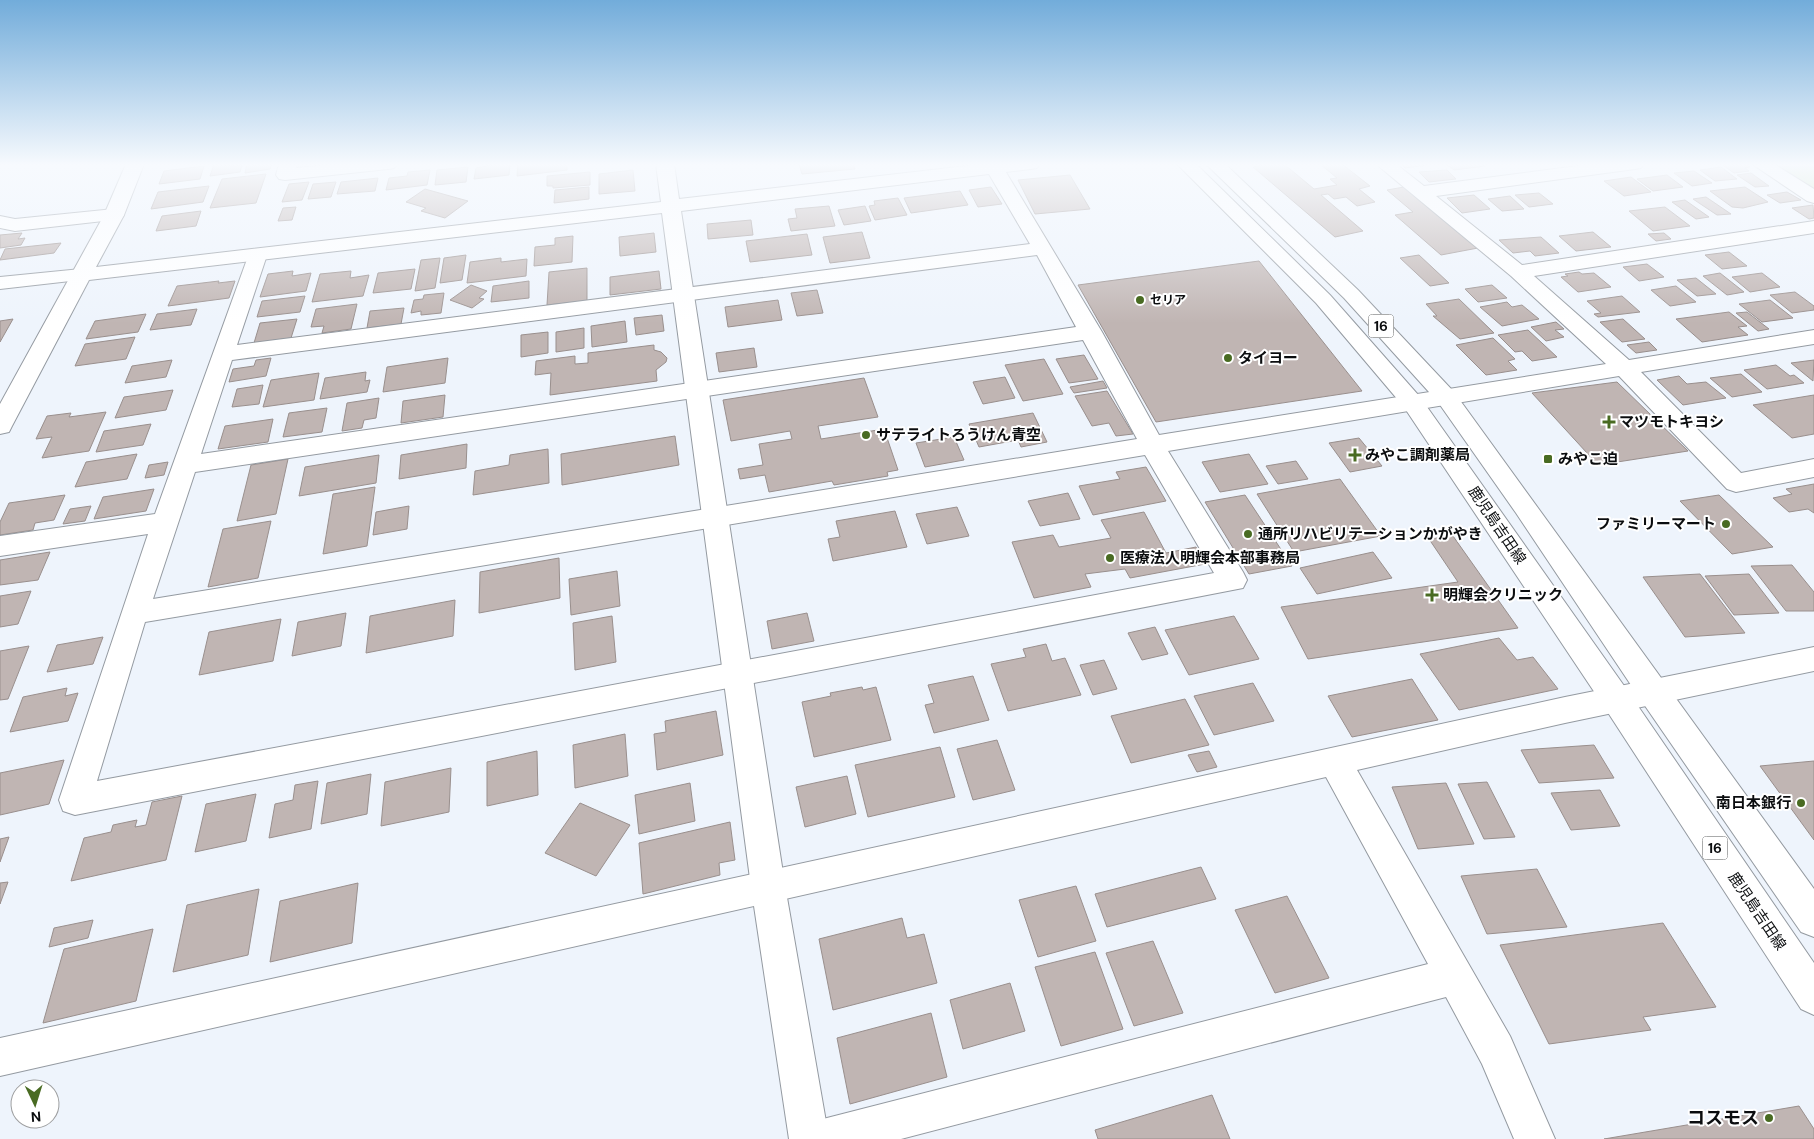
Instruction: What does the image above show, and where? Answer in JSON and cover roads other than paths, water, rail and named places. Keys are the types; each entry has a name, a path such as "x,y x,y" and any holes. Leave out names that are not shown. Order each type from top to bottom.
{"street":[{"path":"0,222 15,225 93,217"},
{"path":"0,426 113,217"},
{"path":"0,283 257,255 570,217"},
{"path":"673,217 768,886 809,1139"},
{"path":"257,255 134,613 75,800 1233,580 1152,445 1091,332 1024,217"},
{"name":"鹿児島吉田線","path":"1240,217 1323,298 1412,402 1616,699 1814,996"},
{"name":"16","path":"1271,217 1351,294 1446,397 1525,506 1652,691 1814,919"},
{"path":"1452,217 1518,272 1624,368 1736,482 1814,468"},
{"path":"1518,272 1814,227"},
{"path":"223,354 1043,248"},
{"path":"185,465 1091,332"},
{"path":"134,613 1814,337"},
{"path":"0,546 166,522"},
{"path":"0,1057 1652,691 1814,659"},
{"path":"1335,762 1496,1050 1535,1139"},
{"path":"823,1139 1454,976"}],"place":[{"name":"セリア","path":"1140,300"},
{"name":"タイヨー","path":"1228,358"},
{"name":"マツモトキヨシ","path":"1609,422"},
{"name":"サテライトろうけん青空","path":"866,435"},
{"name":"みやこ調剤薬局","path":"1355,455"},
{"name":"みやこ迫","path":"1548,459"},
{"name":"ファミリーマート","path":"1726,524"},
{"name":"通所リハビリテーションかがやき","path":"1248,534"},
{"name":"医療法人明輝会本部事務局","path":"1110,558"},
{"name":"明輝会クリニック","path":"1432,595"},
{"name":"南日本銀行","path":"1801,803"},
{"name":"コスモス","path":"1769,1118"}]}
